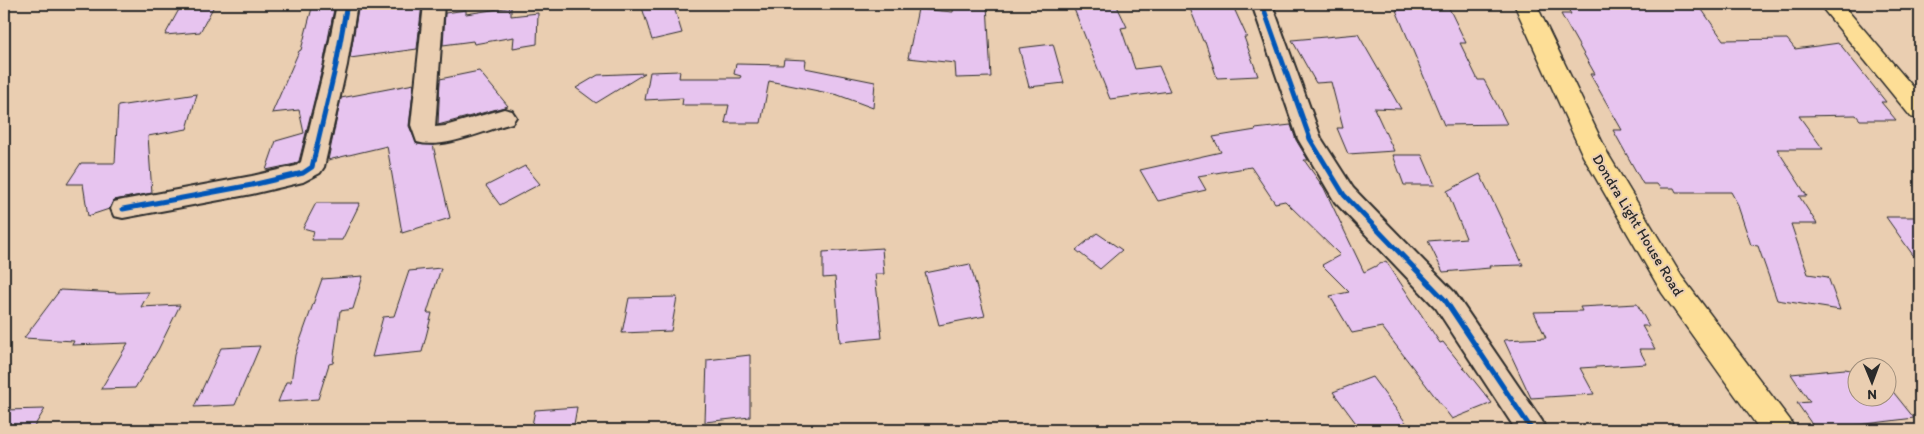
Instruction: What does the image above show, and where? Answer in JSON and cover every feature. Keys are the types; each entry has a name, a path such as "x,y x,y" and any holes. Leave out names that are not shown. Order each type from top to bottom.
{"main road":[{"name":"Dondra Light House Road","path":"1525,4 1596,156 1672,286 1779,430"},
{"path":"1830,4 1920,111"}],"street":[{"path":"123,209 252,185 303,173 312,167 348,4"},
{"path":"434,4 423,125 425,136 445,134 504,117"},
{"path":"1262,4 1310,140 1344,195 1445,300 1532,430"}],"building":[{"path":"182,4 215,4 200,32 165,35"},
{"path":"313,4 335,4 323,65 299,161 295,164 266,170 276,141 304,133 299,110 272,113 301,50"},
{"path":"390,4 422,4 417,49 350,58 358,10 390,6"},
{"path":"641,4 673,4 682,33 652,40"},
{"path":"954,4 987,4 991,77 956,78 955,63 908,58 918,9 953,12"},
{"path":"1072,4 1116,4 1127,27 1121,28 1135,69 1159,66 1170,91 1110,99"},
{"path":"1232,4 1247,37 1244,37 1258,76 1217,78 1205,41 1203,41 1189,6"},
{"path":"1565,4 1698,4 1723,40 1787,39 1795,49 1839,43 1886,102 1881,102 1896,120 1860,120 1856,115 1799,116 1823,149 1777,149 1807,196 1799,196 1817,224 1791,224 1808,274 1828,277 1840,310 1777,300 1758,246 1751,245 1737,203 1731,192 1676,192 1674,188 1660,188 1657,184 1643,184 1613,130 1622,130 1590,74 1595,74 1561,14 1571,14"},
{"path":"511,7 511,16 538,13 537,44 513,48 514,37 474,44 473,41 443,45 445,13 466,10 466,14"},
{"path":"1449,8 1466,43 1460,43 1478,80 1484,80 1507,124 1444,125 1396,10"},
{"path":"1358,34 1401,109 1374,108 1394,151 1348,154 1337,128 1343,128 1331,82 1316,83 1292,40"},
{"path":"1053,44 1064,83 1029,87 1019,48"},
{"path":"784,59 806,60 805,68 875,82 873,108 838,95 769,81 761,123 725,123 729,105 682,105 683,98 645,100 650,72 680,71 679,78 740,78 741,76 734,74 736,64 783,65"},
{"path":"479,71 508,106 438,125 440,79"},
{"path":"645,73 596,103 576,88 598,75"},
{"path":"414,84 409,126 417,144 433,145 450,218 402,233 387,146 328,160 341,98"},
{"path":"197,94 187,129 148,136 152,193 114,200 109,209 88,216 83,184 67,184 81,163 115,163 118,106"},
{"path":"1291,125 1296,140 1308,160 1304,160 1324,188 1364,272 1386,261 1440,343 1443,342 1492,403 1452,419 1382,327 1352,333 1330,296 1349,292 1322,265 1340,255 1285,201 1275,203 1251,167 1198,176 1206,190 1158,201 1140,170 1221,152 1213,137 1255,129"},
{"path":"1393,155 1422,155 1435,185 1404,185"},
{"path":"525,166 540,184 500,205 486,186"},
{"path":"1480,174 1523,265 1489,266 1490,268 1443,272 1428,241 1466,238 1447,191"},
{"path":"316,203 360,203 342,240 312,240 314,231 303,228"},
{"path":"1886,217 1920,217 1920,265"},
{"path":"1097,233 1122,250 1100,269 1076,250"},
{"path":"882,248 884,274 875,274 882,338 840,342 835,277 823,278 823,252"},
{"path":"970,264 985,316 939,325 925,273"},
{"path":"441,268 427,313 432,313 422,352 372,357 383,317 394,316 409,271"},
{"path":"363,276 353,309 340,311 333,363 329,364 318,399 278,402 286,382 291,382 295,355 322,279"},
{"path":"60,290 120,293 149,292 141,307 180,305 158,350 135,388 101,389 128,343 72,345 74,341 24,338"},
{"path":"677,297 671,331 622,333 629,298"},
{"path":"1637,304 1649,326 1642,326 1655,349 1639,349 1647,364 1580,368 1594,394 1531,398 1504,340 1546,338 1534,312 1582,311 1580,307"},
{"path":"260,346 235,405 194,407 221,348"},
{"path":"750,355 750,417 705,422 707,360"},
{"path":"1846,369 1846,406 1896,406 1896,396 1914,418 1842,427 1845,430 1816,430 1797,403 1810,402 1791,374"},
{"path":"1372,377 1407,424 1391,430 1361,430 1333,392"},
{"path":"577,407 573,430 531,430 535,410"},
{"path":"45,409 32,430 4,430 4,410"}],"cycle path":[{"path":"123,209 252,185 303,173 312,167 336,65 347,4"},
{"path":"1262,4 1310,139 1344,195 1445,300 1532,430"}]}
